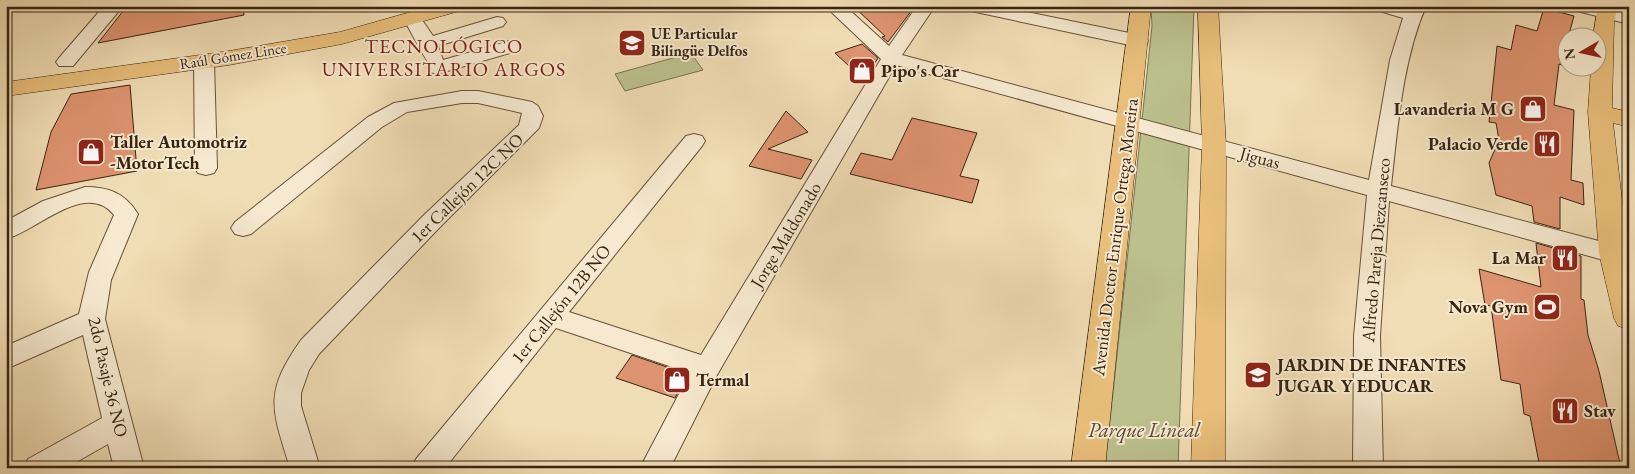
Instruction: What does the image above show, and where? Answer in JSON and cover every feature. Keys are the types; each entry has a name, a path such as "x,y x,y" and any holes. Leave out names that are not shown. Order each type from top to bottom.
{"main road":[{"name":"Raúl Gómez Lince","path":"6,70 244,37 340,20 391,6"},
{"name":"Raúl Gómez Lince","path":"6,89 204,61 342,38 456,6"},
{"name":"Avenida Doctor Enrique Ortega Moreira","path":"1088,468 1127,122 1139,42 1141,6"},
{"path":"1208,6 1214,145 1208,468"},
{"path":"1607,10 1600,112 1629,318"},
{"path":"1600,112 1629,120"}],"street":[{"path":"66,62 114,6"},
{"path":"834,6 891,58"},
{"name":"Jorge Maldonado","path":"655,468 707,368 891,58 926,6"},
{"path":"972,6 1139,42"},
{"path":"1382,6 1414,10"},
{"path":"1579,6 1607,10 1629,19"},
{"name":"Alfredo Pareja Diezcanseco","path":"1368,468 1365,375 1378,190 1400,58 1414,10"},
{"path":"412,18 428,44 439,72 513,46"},
{"path":"428,44 497,22"},
{"name":"Jiguas","path":"891,58 1621,255"},
{"path":"204,61 206,168"},
{"name":"1er Callejón 12C NO","path":"243,228 375,122 401,107 445,98 478,97 526,106 532,110 533,116 529,128 431,222 310,348 291,377 286,391 286,405 305,468"},
{"name":"1er Callejón 12B NO","path":"427,468 694,141"},
{"name":"2do Pasaje 36 NO","path":"6,231 64,200 78,195 94,194 111,197 121,204 126,214 123,230 106,258 92,302 92,319 128,468"},
{"path":"551,316 707,368"},
{"path":"6,358 92,319"},
{"path":"39,468 118,424"}],"green space":[{"name":"Parque Lineal","path":"1151,6 1194,6 1178,468 1105,468 1152,26"},
{"path":"691,53 703,70 625,91 615,74"}],"building":[{"path":"127,6 243,6 244,15 98,43"},
{"path":"853,6 915,6 888,42 882,37 885,36"},
{"path":"1544,8 1574,16 1571,28 1558,28 1558,72 1554,105 1574,110 1571,180 1583,183 1584,205 1560,197 1560,229 1534,222 1532,206 1496,195 1489,163 1499,140 1496,123 1489,122 1497,46 1511,50 1516,25 1537,31"},
{"name":"Pipo's Car","path":"862,44 878,58 864,80 835,53"},
{"name":"Taller Automotriz -MotorTech","path":"130,85 137,171 36,190 51,132 71,94"},
{"path":"786,111 808,132 768,149 812,160 801,179 749,166"},
{"path":"912,118 977,133 960,176 979,180 972,203 850,174 861,153 892,160"},
{"path":"1536,243 1581,256 1581,299 1584,300 1588,335 1599,371 1621,468 1540,468 1530,416 1524,414 1520,384 1501,380 1491,306 1485,305 1479,269 1541,287"},
{"path":"632,355 687,374 675,398 616,378"}],"place":[{"name":"UE Particular Bilingüe Delfos","path":"632,43"},
{"name":"Pipo's Car","path":"862,71"},
{"name":"Lavanderia M G","path":"1533,109"},
{"name":"Palacio Verde","path":"1547,144"},
{"name":"Taller Automotriz -MotorTech","path":"91,152"},
{"name":"La Mar","path":"1565,258"},
{"name":"Nova Gym","path":"1547,307"},
{"name":"JARDIN DE INFANTES JUGAR Y EDUCAR","path":"1258,375"},
{"name":"Termal","path":"677,380"},
{"name":"Stav","path":"1565,411"}],"district":[{"name":"TECNOLÓGICO UNIVERSITARIO ARGOS","path":"444,58"}]}
